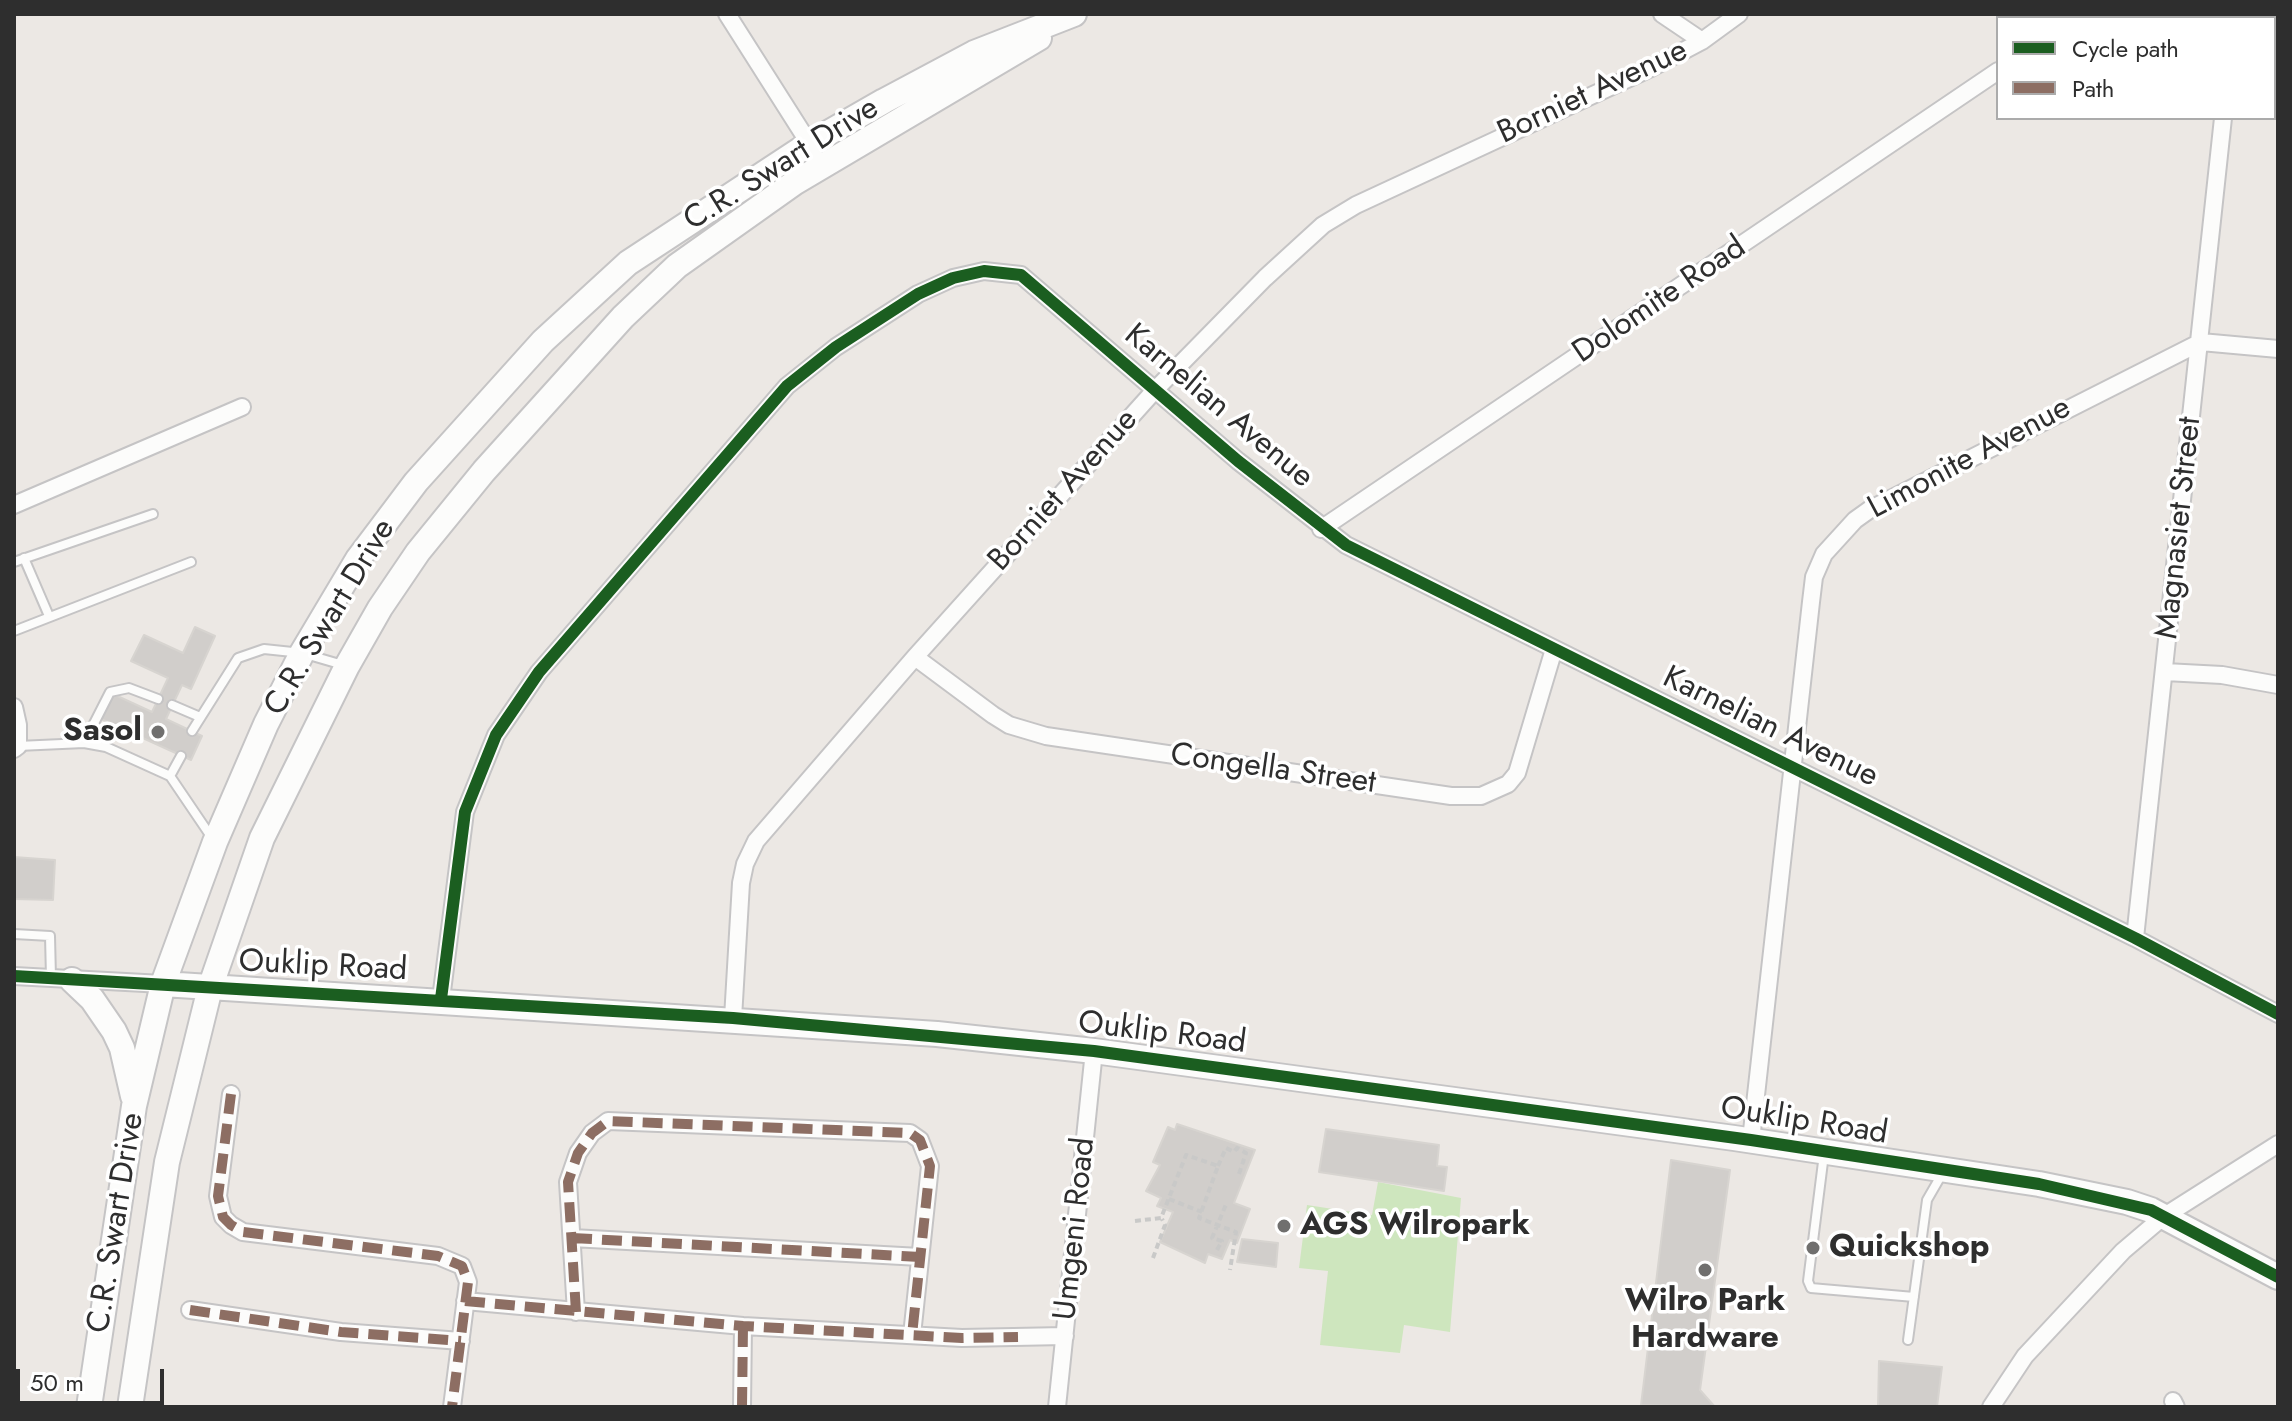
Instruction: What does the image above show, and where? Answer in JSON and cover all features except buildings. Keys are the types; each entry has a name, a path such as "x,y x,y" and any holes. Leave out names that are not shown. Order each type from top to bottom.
{"main road":[{"name":"C.R. Swart Drive","path":"89,1407 134,1106 163,984 215,842 302,653 358,559 416,482 543,341 628,263 809,144 974,53 1074,14 1012,56 794,183 677,266 623,317 484,471 418,552 347,666 262,838 210,988 167,1162 130,1407"},
{"path":"62,979 92,999 114,1031 126,1063 134,1106"},
{"name":"Ouklip Road","path":"163,984 733,1018 1094,1051 1751,1140 2127,1202 2163,1217 2278,1277"}],"street":[{"path":"727,14 824,166"},
{"path":"1662,14 1702,41"},
{"name":"Borniet Avenue","path":"733,1018 741,883 749,853 756,841 915,657 1155,390 1265,278 1338,215 1702,41 1739,14"},
{"name":"Dolomite Road","path":"1321,529 1996,72"},
{"name":"Magnasiet Street","path":"2135,938 2223,120"},
{"name":"Karnelian Avenue","path":"441,999 465,812 496,735 539,672 787,386 836,347 918,294 953,278 999,271 1021,275 1321,529 1437,593 2135,938 2278,1014"},
{"path":"2201,342 2278,349"},
{"name":"Limonite Avenue","path":"1751,1140 1814,577 1831,545 1869,510 2201,342"},
{"path":"14,505 242,407"},
{"name":"Congella Street","path":"915,657 1009,725 1046,736 1451,796 1481,796 1508,784 1517,773 1554,649"},
{"path":"2165,672 2222,675 2278,685"},
{"path":"14,707 16,747"},
{"name":"Ouklip Road","path":"14,976 163,984"},
{"name":"Umgeni Road","path":"1057,1407 1094,1051"},
{"path":"231,1094 218,1196 223,1217 231,1225 243,1232 452,1260 467,1274 452,1407"},
{"path":"576,1312 568,1182 578,1153 592,1133 608,1121 910,1133 920,1140 930,1166 912,1335"},
{"path":"1991,1407 2025,1356 2075,1298 2163,1217 2278,1144"},
{"path":"572,1238 920,1257"},
{"path":"465,1301 743,1326 962,1338 1065,1336"},
{"path":"190,1310 341,1332 461,1341"},
{"path":"742,1407 743,1326"}],"lane":[{"path":"14,562 153,514"},
{"path":"24,558 49,616"},
{"path":"14,631 191,562"},
{"path":"192,731 238,658 264,649 302,653 347,666"},
{"path":"84,743 110,692 129,688 158,699"},
{"path":"172,705 200,717"},
{"path":"16,747 84,743 106,747 170,776 215,842"},
{"path":"170,776 181,756"},
{"path":"14,934 50,936 62,979"},
{"path":"1824,1152 1810,1287 1815,1290 1914,1297"},
{"path":"1908,1340 1927,1200 1945,1170"}],"path":[{"path":"1230,1270 1236,1232 1199,1218 1226,1148 1234,1152 1237,1148 1246,1153 1238,1177"},
{"path":"1161,1218 1186,1155 1218,1166"},
{"path":"1169,1199 1202,1212"},
{"path":"1217,1250 1222,1241 1212,1238 1227,1202"},
{"path":"1135,1221 1161,1218"},
{"path":"1153,1258 1165,1225 1161,1218"}],"green space":[{"path":"1378,1182 1461,1198 1450,1332 1404,1325 1400,1353 1320,1345 1328,1271 1299,1268 1307,1205 1372,1215"}],"marked path":[{"path":"231,1094 218,1196 223,1217 231,1225 243,1232 438,1256 462,1266 468,1282 452,1407"},
{"path":"576,1312 568,1182 578,1153 592,1133 608,1121 910,1133 920,1140 930,1166 912,1335"},
{"path":"572,1238 920,1257"},
{"path":"465,1301 743,1326 962,1338 1018,1337"},
{"path":"190,1310 341,1332 461,1341"},
{"path":"742,1407 743,1326"}],"cycle path":[{"path":"441,999 465,812 496,735 539,672 787,386 836,347 918,294 953,278 984,271 1021,275 1238,461 1346,545 2135,938 2278,1014"},
{"path":"14,976 733,1018 1094,1051 1751,1140 2039,1184 2151,1210 2278,1277"}],"place":[{"name":"Sasol","path":"158,732"},
{"name":"AGS Wilropark","path":"1284,1226"},
{"name":"Quickshop","path":"1813,1248"},
{"name":"Wilro Park Hardware","path":"1705,1270"}]}
